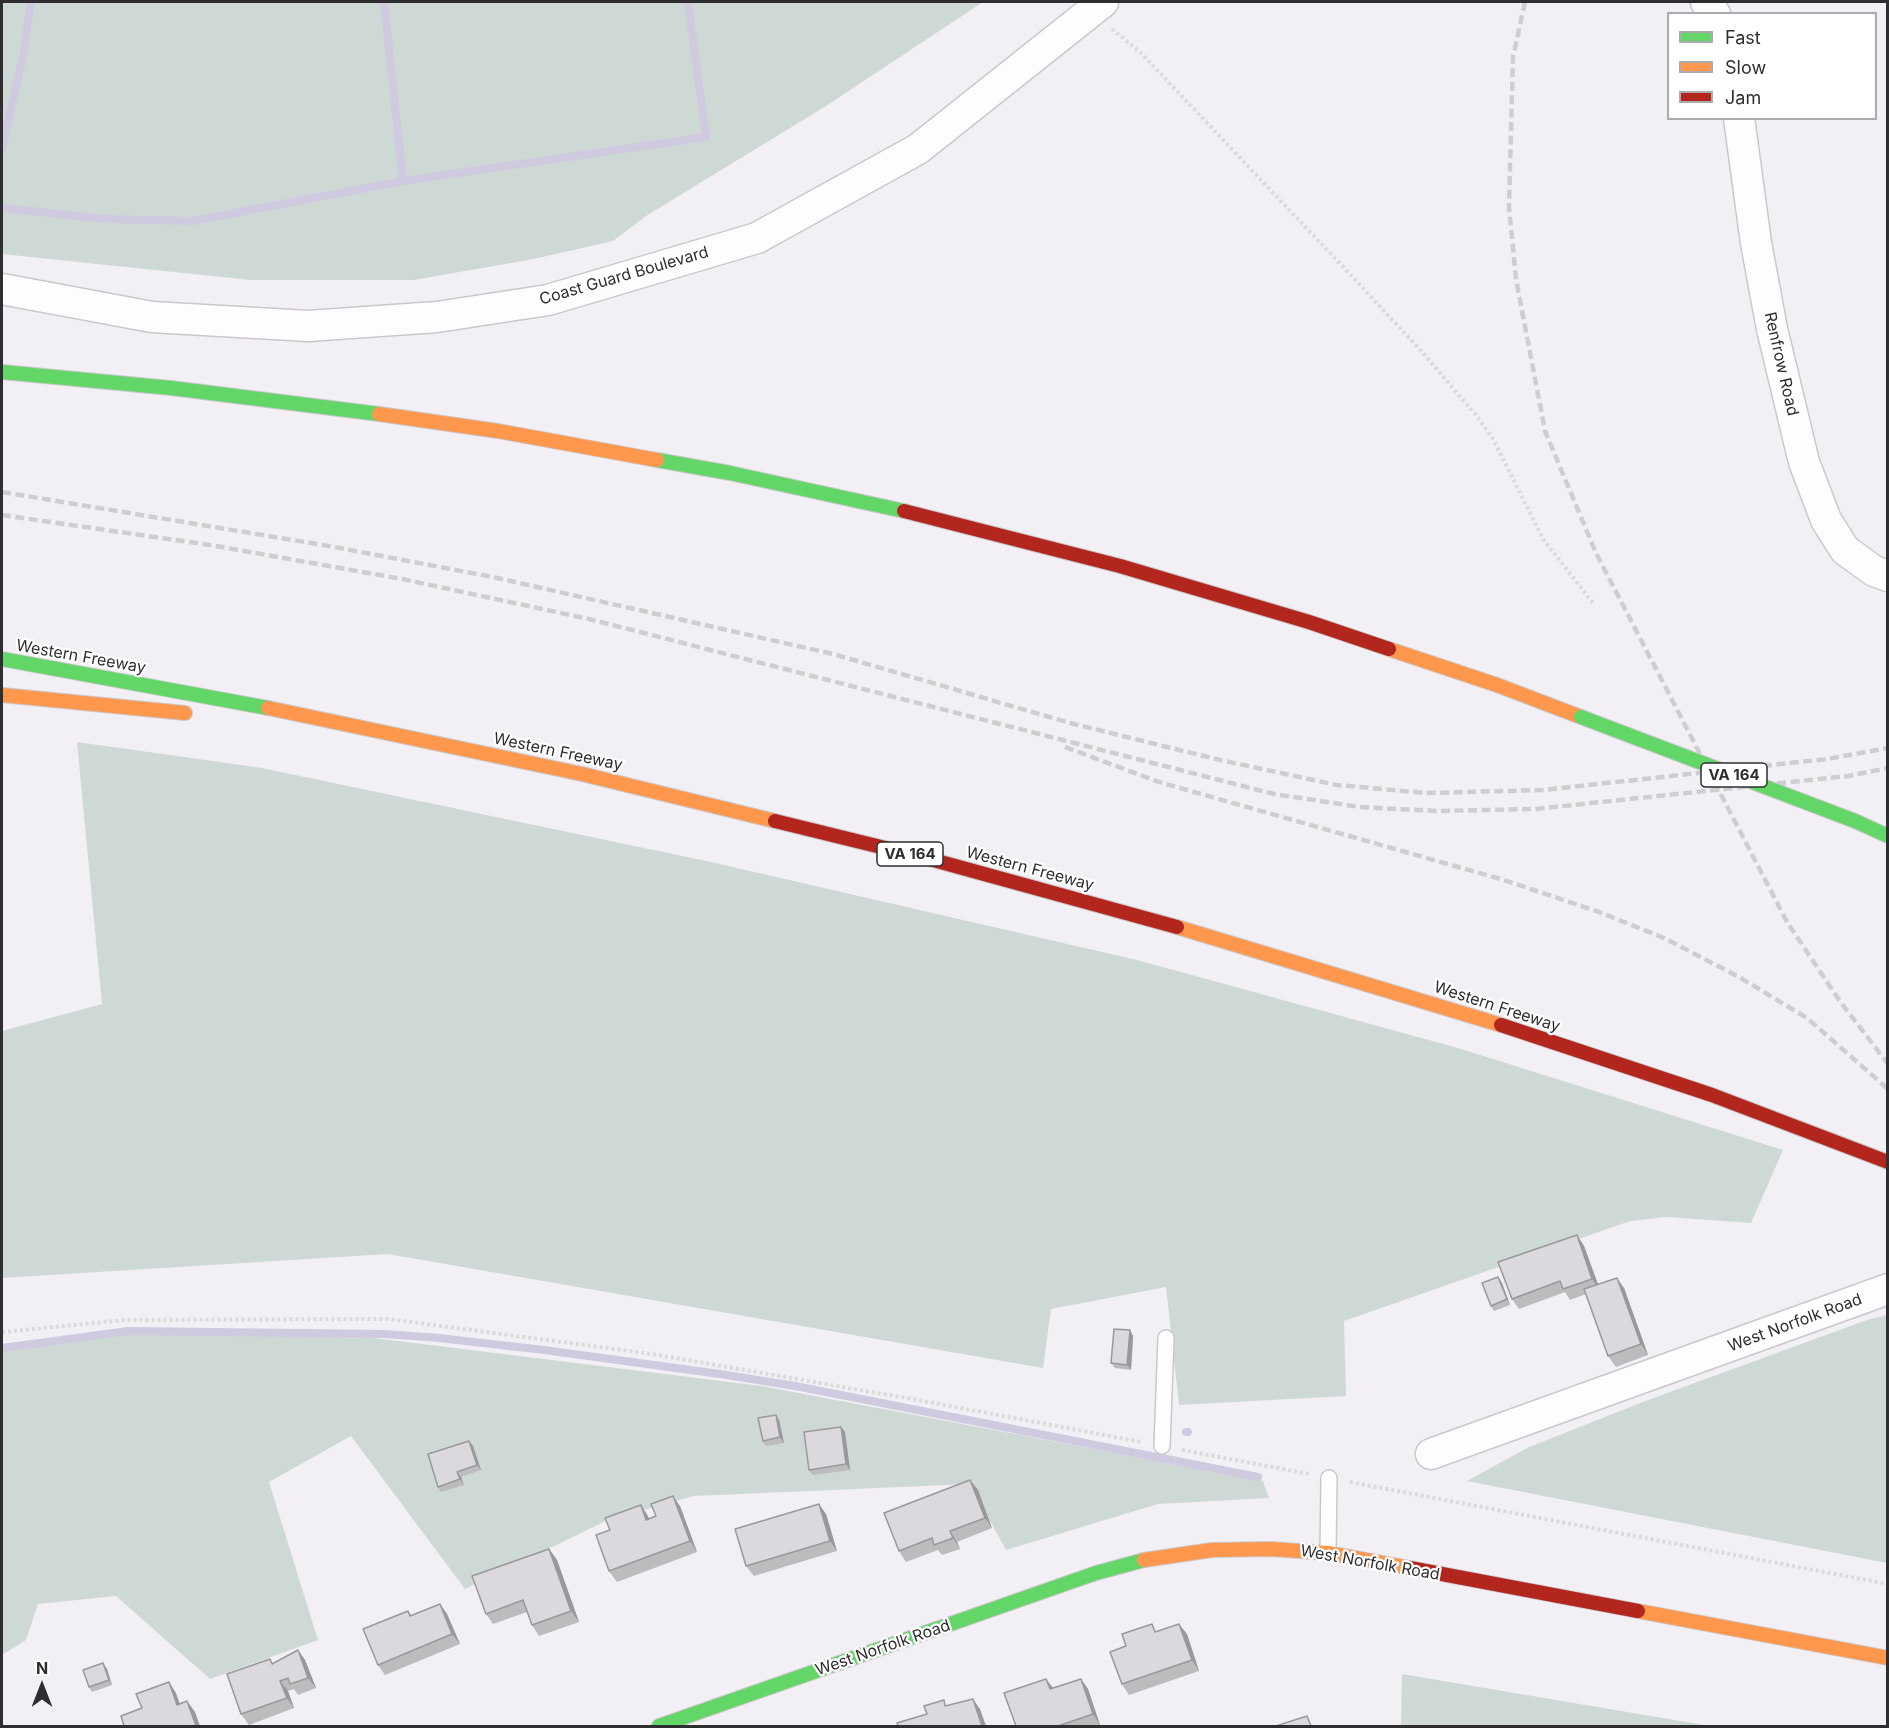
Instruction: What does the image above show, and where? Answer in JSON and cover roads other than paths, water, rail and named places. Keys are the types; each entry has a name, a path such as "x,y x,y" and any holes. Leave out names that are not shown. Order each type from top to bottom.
{"main road":[{"name":"VA 164","path":"2,372 171,388 475,427 730,473 905,511 1120,566 1309,622 1497,685 1855,821 1887,836"},
{"name":"Western Freeway","path":"2,659 284,711 582,774 926,858 1171,925 1461,1012 1712,1095 1887,1162"},
{"path":"2,695 203,715"},
{"path":"285,726 403,743 582,774"},
{"name":"West Norfolk Road","path":"658,1726 1096,1573 1153,1558 1212,1550 1271,1549 1328,1553 1887,1658"}],"street":[{"name":"Coast Guard Boulevard","path":"2,289 152,317 308,326 436,317 548,300 757,238 918,149 1097,6"},
{"name":"Renfrow Road","path":"1739,120 1758,254 1772,329 1804,462 1826,520 1845,550 1875,571 1887,576"},
{"name":"West Norfolk Road","path":"1431,1454 1887,1289"}],"lane":[{"path":"1162,1446 1166,1338"},
{"path":"1328,1553 1329,1478"}],"waterway":[{"path":"2,148 23,56 31,2"},
{"path":"2,208 106,219 193,221 403,181 384,2"},
{"path":"403,181 706,137 688,2"},
{"path":"2,1348 128,1331 385,1334 439,1338 544,1350 795,1386 1258,1477"}],"railway":[{"path":"1525,2 1513,57 1509,207 1516,279 1545,431 1596,553 1787,922 1839,1000 1888,1064"},
{"path":"2,492 329,546 493,577 833,654 1070,723 1220,760 1337,785 1426,793 1543,790 1827,759 1888,748"},
{"path":"2,515 210,545 402,579 589,619 1274,794 1360,807 1436,811 1535,809 1848,776 1888,768"},
{"path":"1065,747 1159,782 1504,880 1599,912 1664,938 1739,977 1807,1018 1888,1089"}]}
